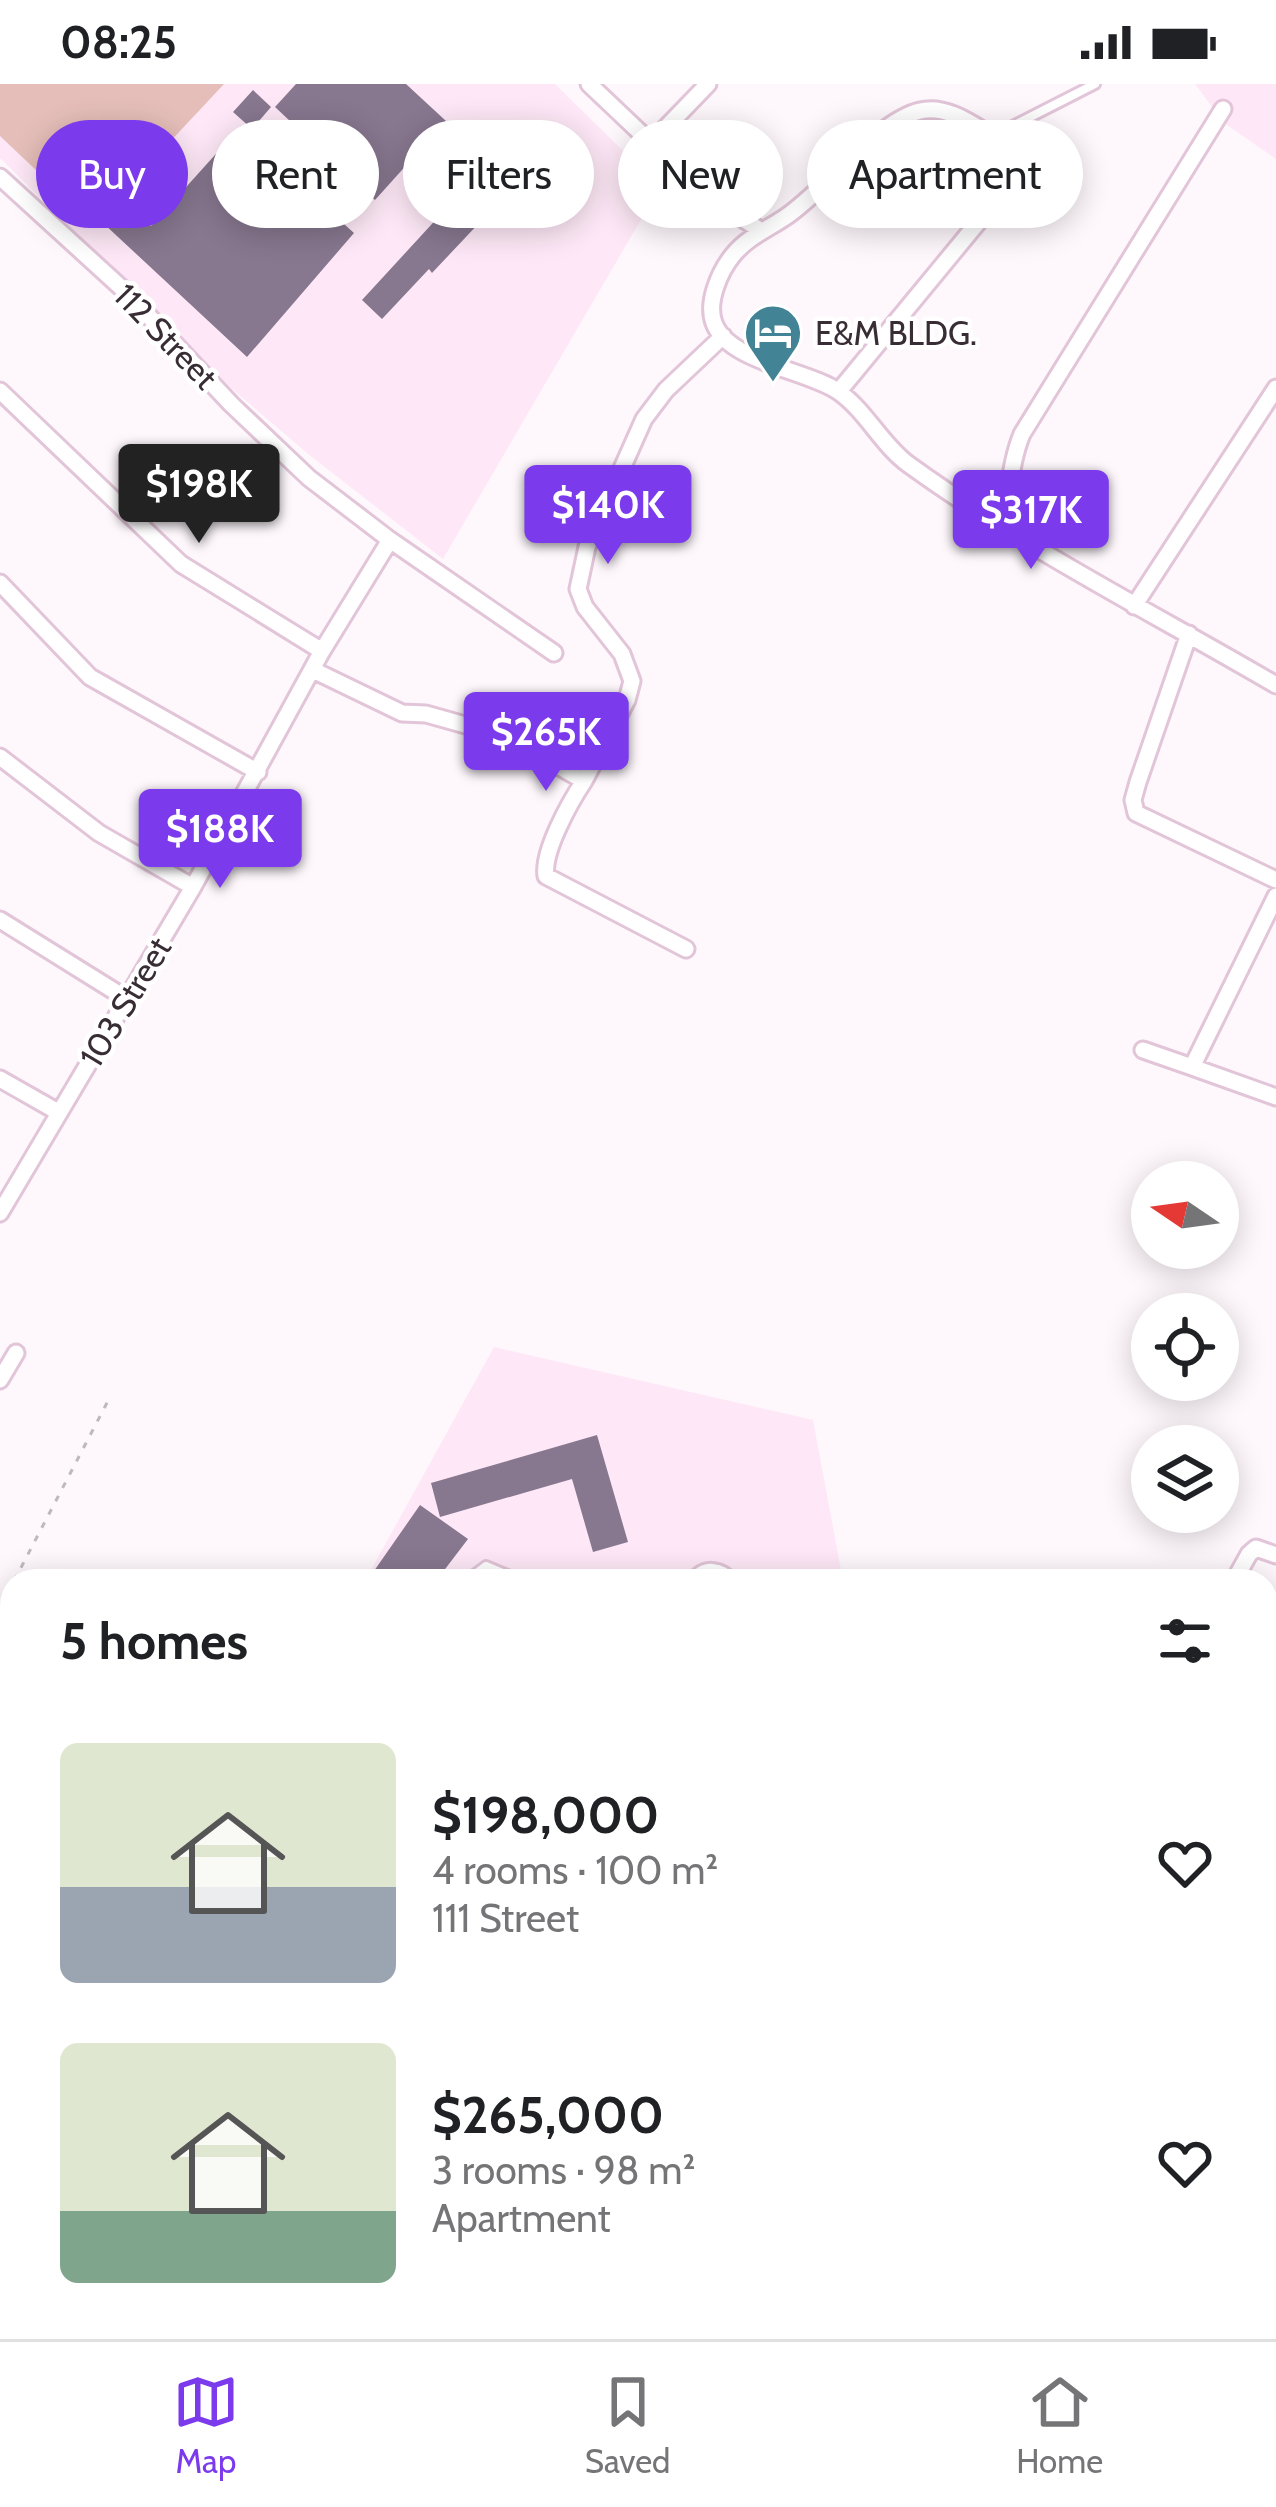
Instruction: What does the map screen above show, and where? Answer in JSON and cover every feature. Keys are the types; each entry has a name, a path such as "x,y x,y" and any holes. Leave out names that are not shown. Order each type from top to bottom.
{"street":[{"path":"589,84 629,120"},
{"path":"673,120 708,84"},
{"path":"1002,524 1012,457 1022,434 1223,109"},
{"path":"902,120 917,111 946,112 961,120"},
{"name":"112 Street","path":"0,176 127,293 231,404 309,478 554,653"},
{"path":"807,199 760,230 721,273 713,298 713,321 723,336 781,370 839,391 904,462 1134,606 1276,685"},
{"path":"839,391 973,228"},
{"path":"686,949 546,876 545,865 569,803 627,700 632,681 622,654 585,607 578,589 587,547 644,419 666,390 723,336"},
{"path":"1134,606 1276,388"},
{"path":"0,391 181,564 322,651"},
{"name":"103 Street","path":"0,1213 390,539"},
{"path":"0,583 90,677 258,772"},
{"path":"1189,634 1138,782 1133,800 1136,813 1276,880"},
{"path":"314,670 402,713 426,714 508,737 584,781"},
{"path":"0,758 99,832 193,886"},
{"path":"1192,1067 1276,896"},
{"path":"0,920 127,999"},
{"path":"1143,1050 1276,1097"},
{"path":"0,1078 58,1112"},
{"path":"0,1380 16,1353"},
{"path":"1241,1569 1256,1548 1276,1555"}],"lane":[{"path":"1024,120 1095,84"}],"path":[{"path":"20,1569 109,1399"}],"shaded area":[{"path":"0,84 555,84 592,120 403,120 403,228 594,228 594,122 618,146 618,228 636,228 443,559 232,389 70,228 188,228 188,120 36,120 36,194 0,158"},
{"path":"0,84 224,84 188,122 36,120 36,170 0,136"},
{"path":"1195,84 1276,84 1276,159 1224,123"},
{"path":"494,1347 813,1420 841,1569 372,1569"}],"building":[{"path":"296,84 406,84 445,120 403,120 403,169 379,196 379,120 289,120 275,107"},
{"path":"253,90 271,107 260,120 242,120 233,112"},
{"path":"212,158 212,228 348,228 354,233 247,357 108,228 188,228 188,185"},
{"path":"428,228 474,228 382,319 362,300"},
{"path":"597,1435 628,1542 593,1552 572,1479 440,1517 431,1483"},
{"path":"420,1505 468,1539 445,1569 375,1569"}],"place":[{"name":"E&M BLDG.","path":"773,384"}]}
